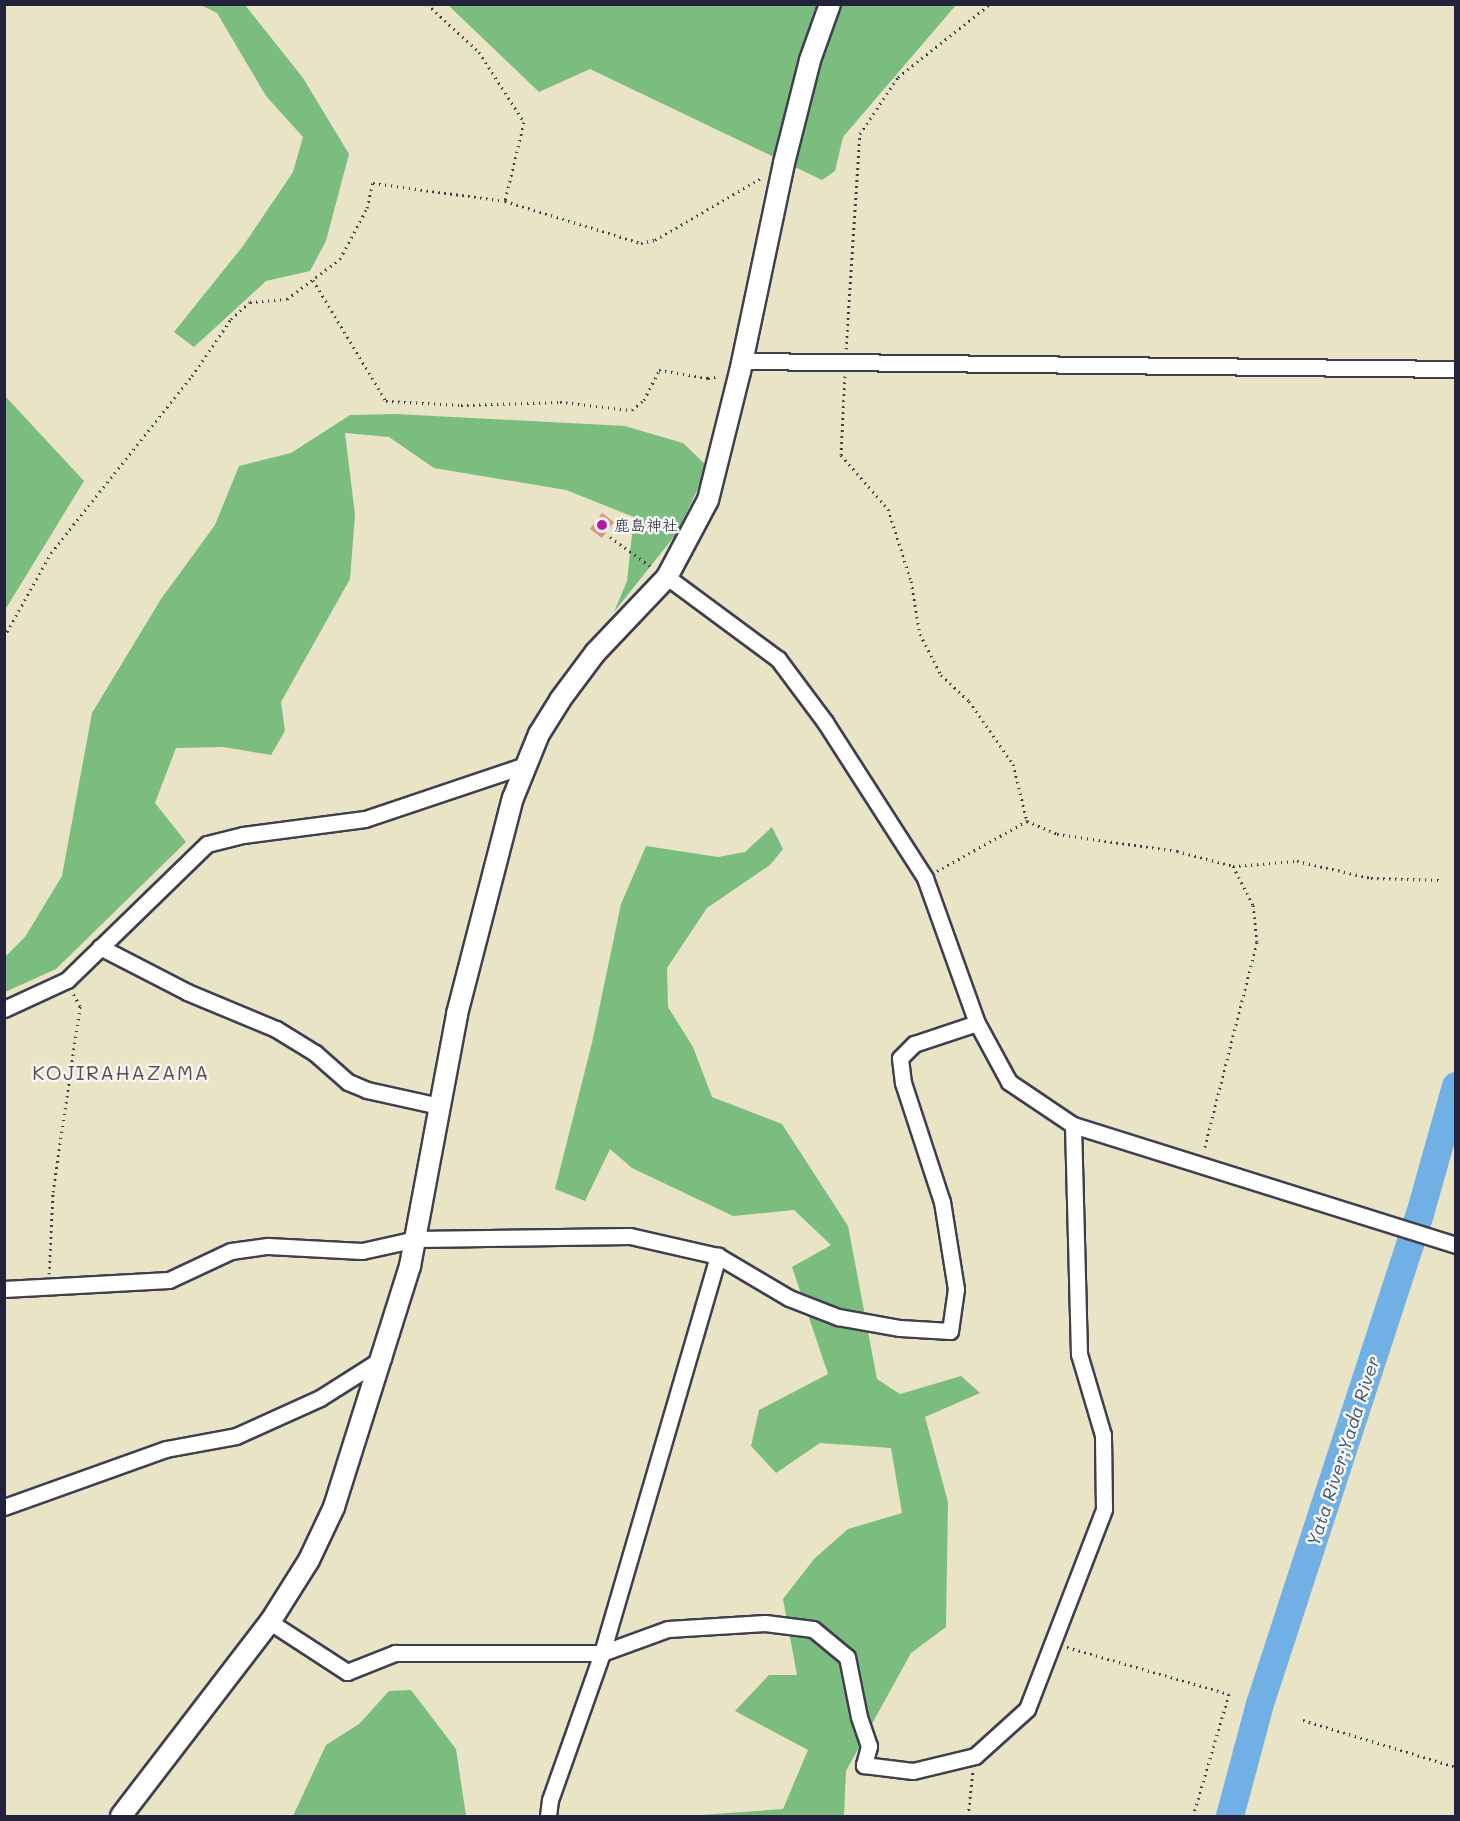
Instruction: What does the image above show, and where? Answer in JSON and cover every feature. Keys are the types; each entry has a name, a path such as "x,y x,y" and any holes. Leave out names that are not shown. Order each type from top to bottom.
{"street":[{"path":"121,1816 270,1622 309,1560 334,1507 383,1358 416,1239 457,1014 513,798 539,734 579,671 667,577 699,523 716,477 784,163 810,60 830,4"},
{"path":"741,367 846,362 1455,369"},
{"path":"667,577 778,659 825,722 925,878 977,1023 1009,1082 1073,1125 1455,1245"},
{"path":"4,1009 67,980 207,844 243,835 365,819 525,765"},
{"path":"99,947 187,992 276,1029 315,1053 348,1082 367,1090 439,1106"},
{"path":"4,1289 169,1280 231,1251 268,1246 362,1251 416,1239 630,1236 718,1256 789,1298 838,1317 900,1328 950,1331 956,1289 942,1202 903,1083 900,1058 914,1044 977,1023"},
{"path":"270,1622 347,1672 395,1653 602,1653 668,1629 765,1623 813,1629 847,1657 858,1717 869,1746 864,1764 913,1770 975,1756 1027,1709 1104,1509 1103,1435 1079,1354 1073,1125"},
{"path":"548,1816 550,1800 602,1653 718,1256"},
{"path":"4,1507 166,1449 236,1436 320,1398 383,1358"}],"path":[{"path":"427,4 479,51 524,122 506,201"},
{"path":"990,4 898,77 860,134 841,454 888,509 911,581 920,634 941,675 969,701 1013,764 1027,821"},
{"path":"4,637 51,553 192,376 231,319 250,302 287,299 339,259 367,208 373,183 506,201 641,243 655,240 715,207 784,163"},
{"path":"313,280 386,401 413,405 560,402 632,410 644,400 659,370 708,378 741,367"},
{"path":"610,537 667,577"},
{"path":"1027,821 1057,834 1177,851 1233,866 1297,861 1371,878 1438,880"},
{"path":"925,878 1027,821"},
{"path":"1200,1165 1257,942 1253,905 1233,866"},
{"path":"49,1288 53,1192 80,1006 67,980"},
{"path":"1053,1642 1229,1694 1193,1816"},
{"path":"1303,1720 1455,1767"},
{"path":"968,1816 975,1756"}],"green space":[{"path":"201,5 245,5 303,78 349,154 326,241 310,271 266,281 194,347 174,332 243,246 293,172 303,137 266,96 217,13"},
{"path":"448,5 956,5 843,137 835,171 822,180 590,69 539,92"},
{"path":"5,396 84,481 5,610"},
{"path":"396,414 625,426 683,443 708,467 677,533 614,612 627,581 634,517 566,490 434,468 389,437 345,433 355,515 350,579 281,702 285,731 271,755 223,747 176,748 155,803 186,842 56,969 5,992 5,957 25,937 62,876 92,713 161,599 215,525 239,466 291,453 350,415"},
{"path":"772,827 783,849 770,865 707,908 667,968 668,1007 693,1047 712,1097 782,1124 848,1226 877,1379 900,1394 961,1376 980,1393 925,1417 948,1502 946,1627 911,1653 846,1771 844,1816 687,1816 783,1809 808,1750 735,1711 769,1675 797,1675 783,1599 814,1559 848,1529 902,1513 891,1448 820,1443 776,1473 751,1446 759,1410 828,1374 792,1267 831,1245 794,1210 733,1216 632,1168 610,1149 585,1201 555,1189 592,1043 621,904 646,846 718,857 745,852"},
{"path":"411,1690 456,1749 466,1816 293,1816 326,1745 359,1724 389,1691"}],"building":[{"name":"鹿島神社","path":"602,513 614,522 602,538 590,529"}],"waterway":[{"name":"Yata River;Yada River","path":"1230,1816 1260,1704 1420,1214 1456,1086"}],"place":[{"name":"鹿島神社","path":"602,525"}],"district":[{"name":"KOJIRAHAZAMA","path":"121,1072"}]}
